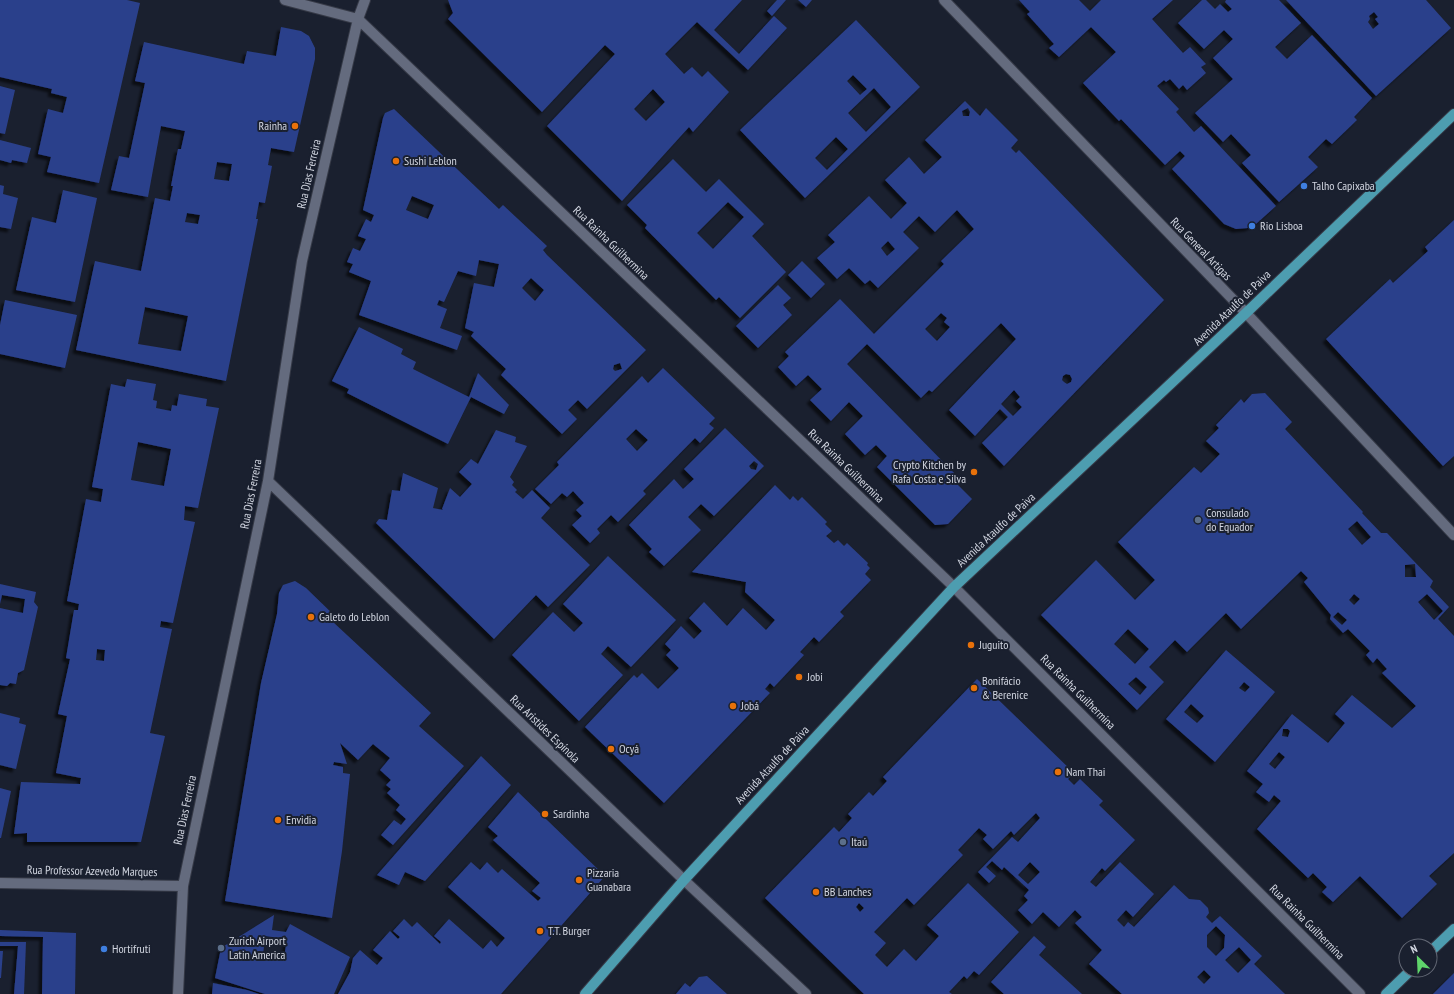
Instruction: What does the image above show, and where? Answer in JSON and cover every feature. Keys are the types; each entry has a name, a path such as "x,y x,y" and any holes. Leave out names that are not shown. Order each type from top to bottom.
{"main road":[{"name":"Avenida Ataulfo de Paiva","path":"585,994 684,880 954,587 1246,313 1454,114"},
{"path":"1438,944 1454,929"},
{"path":"1386,994 1403,978"}],"street":[{"name":"Rua Rainha Guilhermina","path":"285,0 358,20 954,587 1360,994"},
{"name":"Rua Dias Ferreira","path":"178,994 183,886 268,481 302,261 358,20 365,0"},
{"name":"Rua General Artigas","path":"944,0 1246,313 1454,535"},
{"name":"Rua Aristides Espínola","path":"268,481 684,880 806,994"},
{"name":"Rua Professor Azevedo Marques","path":"0,883 183,886"}],"building":[{"path":"0,0 127,0 140,3 99,183 47,172 51,157 38,154 48,109 63,113 67,97 51,93 52,89 0,77"},
{"path":"448,0 742,0 714,30 739,54 774,16 787,28 748,70 697,22 665,54 684,74 692,67 702,77 708,71 729,92 693,132 689,127 622,201 547,126 615,54 605,45 542,112 448,19 453,13","holes":["653,89 665,102 646,121 634,109"]},
{"path":"777,0 786,0 772,16 767,11"},
{"path":"798,0 812,0 806,7"},
{"path":"1019,0 1079,0 1090,11 1101,0 1173,0 1152,19 1183,53 1190,47 1206,64 1201,67 1206,73 1187,90 1183,85 1179,89 1170,79 1166,82 1164,80 1157,86 1179,109 1176,112 1194,132 1201,126 1276,206 1256,224 1248,228 1236,229 1224,224 1172,169 1185,156 1180,151 1165,165 1121,119 1119,121 1083,83 1116,52 1091,27 1059,57 1049,48 1054,44 1027,14 1030,12"},
{"path":"1202,0 1206,0 1215,9 1220,4 1228,12 1232,9 1225,2 1226,0 1279,0 1301,23 1275,47 1287,59 1312,35 1372,98 1354,117 1357,120 1332,144 1326,139 1308,157 1318,167 1279,202 1242,163 1251,155 1231,134 1223,142 1195,113 1233,79 1213,58 1233,39 1224,30 1204,49 1178,23"},
{"path":"1286,0 1426,0 1451,28 1376,96","holes":["1374,12 1378,17 1375,19 1379,24 1373,29 1368,22 1370,19 1369,16"]},
{"path":"856,20 920,87 805,198 740,130","holes":["853,75 867,89 860,95 847,81","874,88 891,107 866,132 848,113","836,137 848,149 827,170 815,158"]},
{"path":"281,27 301,31 309,36 315,48 315,59 294,152 271,148 268,165 272,166 265,203 259,202 256,219 258,219 226,381 76,350 95,261 141,271 155,198 170,201 173,186 171,186 178,149 181,149 185,131 161,126 148,197 111,190 119,156 129,158 145,83 135,81 144,42 244,64 247,51 276,56","holes":["217,162 232,164 229,181 214,179","187,213 200,215 198,224 185,222","145,307 188,316 181,351 138,344"]},
{"path":"0,86 15,90 5,134 0,133"},
{"path":"965,101 980,116 986,108 1018,140 1011,148 1016,153 1019,150 1164,300 1004,466 982,443 1008,417 1000,409 975,436 949,410 1016,339 1001,323 932,392 929,390 921,398 867,344 847,364 958,477 954,481 972,499 948,524 935,525 877,467 887,456 876,445 865,455 845,434 863,416 849,402 831,421 810,400 822,389 808,375 796,386 778,367 789,356 785,352 840,299 874,334 944,264 941,261 974,229 957,210 935,232 919,216 903,232 919,248 878,288 870,280 865,284 849,268 837,279 817,258 835,242 828,235 869,196 891,219 907,203 885,180 909,157 924,174 942,157 925,140","holes":["968,108 970,112 969,116 963,116 962,111","888,241 895,249 887,256 881,248","941,313 947,318 944,322 950,327 937,341 925,329","1066,374 1070,375 1072,379 1071,382 1067,384 1062,380 1063,376","1014,390 1020,397 1016,401 1022,407 1013,416 1001,404"]},
{"path":"394,109 499,209 503,205 547,246 543,250 547,255 646,350 587,409 578,400 568,410 577,419 562,434 501,375 506,369 471,336 474,332 465,328 474,283 494,287 499,264 479,260 476,276 458,271 444,302 439,300 437,305 447,309 440,328 462,336 457,350 359,315 371,281 349,272 353,264 347,262 353,248 360,251 366,239 358,236 366,219 371,222 374,215 363,210 385,113","holes":["412,196 434,205 428,219 406,210","531,278 544,290 535,301 522,288","620,363 622,369 615,371 613,369 614,365"]},
{"path":"0,140 31,148 27,163 12,160 11,163 0,160"},
{"path":"673,159 706,192 719,179 764,224 752,236 786,272 740,318 719,297 716,300 645,228 647,225 627,205","holes":["728,202 744,217 713,249 697,233"]},
{"path":"0,185 4,186 3,194 18,198 11,229 0,227"},
{"path":"63,190 97,198 75,302 16,290 32,217 56,223"},
{"path":"1454,220 1454,456 1443,466 1326,339 1390,279 1393,283 1428,251 1425,247"},
{"path":"802,261 825,284 811,298 788,275"},
{"path":"778,285 791,298 783,305 792,315 758,348 736,326"},
{"path":"5,300 77,315 65,368 0,354 0,325"},
{"path":"359,327 403,349 401,354 416,362 413,369 469,397 478,373 509,405 504,414 471,397 448,444 347,393 349,389 332,381"},
{"path":"663,368 715,418 709,424 714,428 700,443 695,438 643,491 646,494 618,522 611,515 597,529 600,533 590,543 572,525 582,516 576,510 584,503 573,491 567,497 562,493 551,504 535,489 559,465 557,462 642,376 648,383","holes":["636,429 648,440 637,451 626,439"]},
{"path":"127,379 156,384 153,400 157,401 156,408 171,411 172,405 177,406 179,394 207,399 206,406 219,408 198,508 185,506 184,520 195,522 173,623 161,621 160,627 172,629 150,733 165,736 141,842 27,842 27,833 14,834 21,782 80,784 81,778 56,773 67,716 58,714 70,659 66,658 74,610 78,610 79,604 67,601 86,499 101,502 103,489 92,487 111,384 125,387","holes":["138,442 171,449 164,486 131,480","97,649 105,650 104,661 96,660"]},
{"path":"1265,393 1292,422 1285,429 1381,533 1387,533 1433,581 1430,587 1449,607 1438,619 1454,636 1454,853 1429,876 1437,884 1402,918 1360,876 1333,902 1322,892 1327,887 1313,873 1308,878 1257,829 1281,801 1274,795 1269,802 1256,792 1263,784 1247,771 1292,714 1328,743 1345,723 1335,714 1352,695 1392,728 1416,706 1382,673 1387,669 1377,658 1373,663 1366,655 1370,651 1348,629 1343,633 1330,619 1331,615 1304,582 1308,578 1301,571 1241,629 1226,613 1187,652 1175,640 1149,667 1164,682 1137,710 1041,615 1096,560 1135,600 1155,580 1118,542 1194,467 1201,473 1220,454 1206,441 1219,428 1216,425 1241,399 1244,403 1252,394","holes":["1357,521 1371,537 1362,545 1348,529","1415,564 1416,577 1405,577 1405,565","1354,594 1360,599 1354,605 1349,600","1427,594 1443,611 1434,620 1418,602","1338,612 1347,620 1342,625 1333,617","1128,629 1149,649 1135,664 1114,644","1136,677 1147,687 1140,695 1128,684","1283,729 1288,729 1290,731 1288,737 1282,736","1279,752 1285,757 1275,769 1269,764"]},
{"path":"725,428 764,466 714,516 701,504 688,517 701,530 664,566 649,552 652,549 629,525 674,479 683,489 694,479 684,469","holes":["754,461 758,464 756,470 751,469 749,466"]},
{"path":"496,430 516,437 515,442 527,446 510,477 514,482 512,485 517,490 515,492 523,499 532,490 550,508 541,518 590,565 548,607 536,595 494,639 376,523 379,519 387,520 392,490 400,491 403,473 438,488 433,508 443,510 442,509 450,488 460,497 472,484 459,472 471,459 478,464"},
{"path":"775,485 790,500 793,496 798,501 802,497 827,522 825,524 832,531 826,536 834,543 838,540 844,546 847,543 868,563 867,565 870,568 865,574 871,580 840,612 844,616 819,642 814,637 800,652 804,655 774,687 770,683 765,689 770,693 664,803 585,727 634,675 637,678 642,673 658,689 679,668 666,655 671,650 665,644 681,626 694,639 702,631 689,618 704,602 727,626 743,608 766,630 775,620 745,592 746,582 692,572"},
{"path":"608,556 676,620 631,667 608,646 601,654 623,675 579,721 512,655 553,612 574,632 583,623 563,604"},
{"path":"295,581 306,588 337,618 333,622 431,713 419,726 464,766 393,845 381,835 394,820 401,825 406,819 396,810 400,805 387,793 391,789 386,785 391,780 380,770 390,758 373,744 358,760 340,743 347,764 334,762 333,765 343,767 343,773 350,774 342,851 332,918 225,901 261,683 277,614 279,593 283,585"},
{"path":"0,584 36,592 34,602 38,607 24,670 18,673 16,684 10,683 7,686 0,685 0,608 23,613 25,599 2,595 0,604"},
{"path":"1226,650 1275,692 1215,762 1166,719","holes":["1244,682 1250,687 1245,692 1239,688","1191,704 1204,716 1197,723 1184,712"]},
{"path":"977,679 1074,773 1068,779 1074,785 1080,779 1103,801 1099,805 1135,840 1105,871 1102,868 1090,882 1096,887 1120,862 1154,894 1133,917 1126,910 1117,920 1124,927 1128,922 1134,927 1174,885 1189,899 1200,900 1208,908 1209,913 1206,917 1212,923 1220,916 1262,956 1254,964 1285,994 1122,994 1089,964 1102,950 1075,923 1082,917 1075,910 1059,927 1043,912 1032,924 1018,910 1028,900 1024,896 1029,890 1004,867 1002,870 992,861 986,867 996,876 989,883 978,872 1012,837 1018,842 1040,818 1036,813 1014,835 1011,831 993,849 983,839 987,835 979,828 958,850 963,855 914,905 907,898 874,932 886,943 875,955 887,967 904,949 916,961 939,936 927,925 968,883 1019,932 979,975 974,971 967,979 964,976 949,992 952,994 864,994 765,898 834,827 839,832 852,818 848,814 869,792 873,796 887,781 883,777","holes":["1030,862 1040,872 1028,884 1018,875","859,903 864,908 860,912 856,907","1216,926 1225,935 1224,948 1216,956 1207,947 1207,935","1239,947 1251,960 1238,973 1225,960","1204,970 1211,977 1204,984 1197,977"]},
{"path":"0,713 20,718 19,723 26,725 16,769 0,765"},
{"path":"481,756 511,785 425,881 405,872 399,885 377,875"},
{"path":"0,788 11,791 1,838 0,838"},
{"path":"518,792 605,876 501,994 338,994 350,972 353,958 360,950 377,965 383,958 373,950 390,931 398,939 400,937 393,931 404,919 412,927 417,922 440,944 441,942 434,936 449,919 483,949 491,940 497,947 505,938 448,887 471,862 480,870 487,862 498,873 502,869 538,901 541,898 532,891 540,883 493,840 498,836 488,827"},
{"path":"274,915 272,930 286,932 290,924 350,957 334,994 265,994 215,978 221,948","holes":["265,936 287,939 284,958 263,956"]},
{"path":"0,930 76,933 75,994 42,994 43,937 0,936"},
{"path":"1034,936 1046,947 1039,955 1082,994 1004,994 991,982"},
{"path":"0,942 26,942 24,994 14,994 18,946 0,946"},
{"path":"0,951 3,951 1,978 0,978"},
{"path":"1454,973 1454,994 1433,994"},
{"path":"707,976 727,994 676,994 685,983 690,987 699,977"},
{"path":"213,983 247,990 259,994 212,994"}],"place":[{"name":"Rainha","path":"295,126"},
{"name":"Sushi Leblon","path":"396,161"},
{"name":"Talho Capixaba","path":"1304,186"},
{"name":"Rio Lisboa","path":"1252,226"},
{"name":"Crypto Kitchen by Rafa Costa e Silva","path":"974,472"},
{"name":"Consulado do Equador","path":"1198,520"},
{"name":"Galeto do Leblon","path":"311,617"},
{"name":"Juguito","path":"971,645"},
{"name":"Jobi","path":"799,677"},
{"name":"Bonifácio & Berenice","path":"974,688"},
{"name":"Jobá","path":"733,706"},
{"name":"Ocyá","path":"611,749"},
{"name":"Nam Thai","path":"1058,772"},
{"name":"Sardinha","path":"545,814"},
{"name":"Envidia","path":"278,820"},
{"name":"Itaú","path":"843,842"},
{"name":"Pizzaria Guanabara","path":"579,880"},
{"name":"BB Lanches","path":"816,892"},
{"name":"T.T. Burger","path":"540,931"},
{"name":"Zurich Airport Latin America","path":"221,948"},
{"name":"Hortifruti","path":"104,949"}]}
